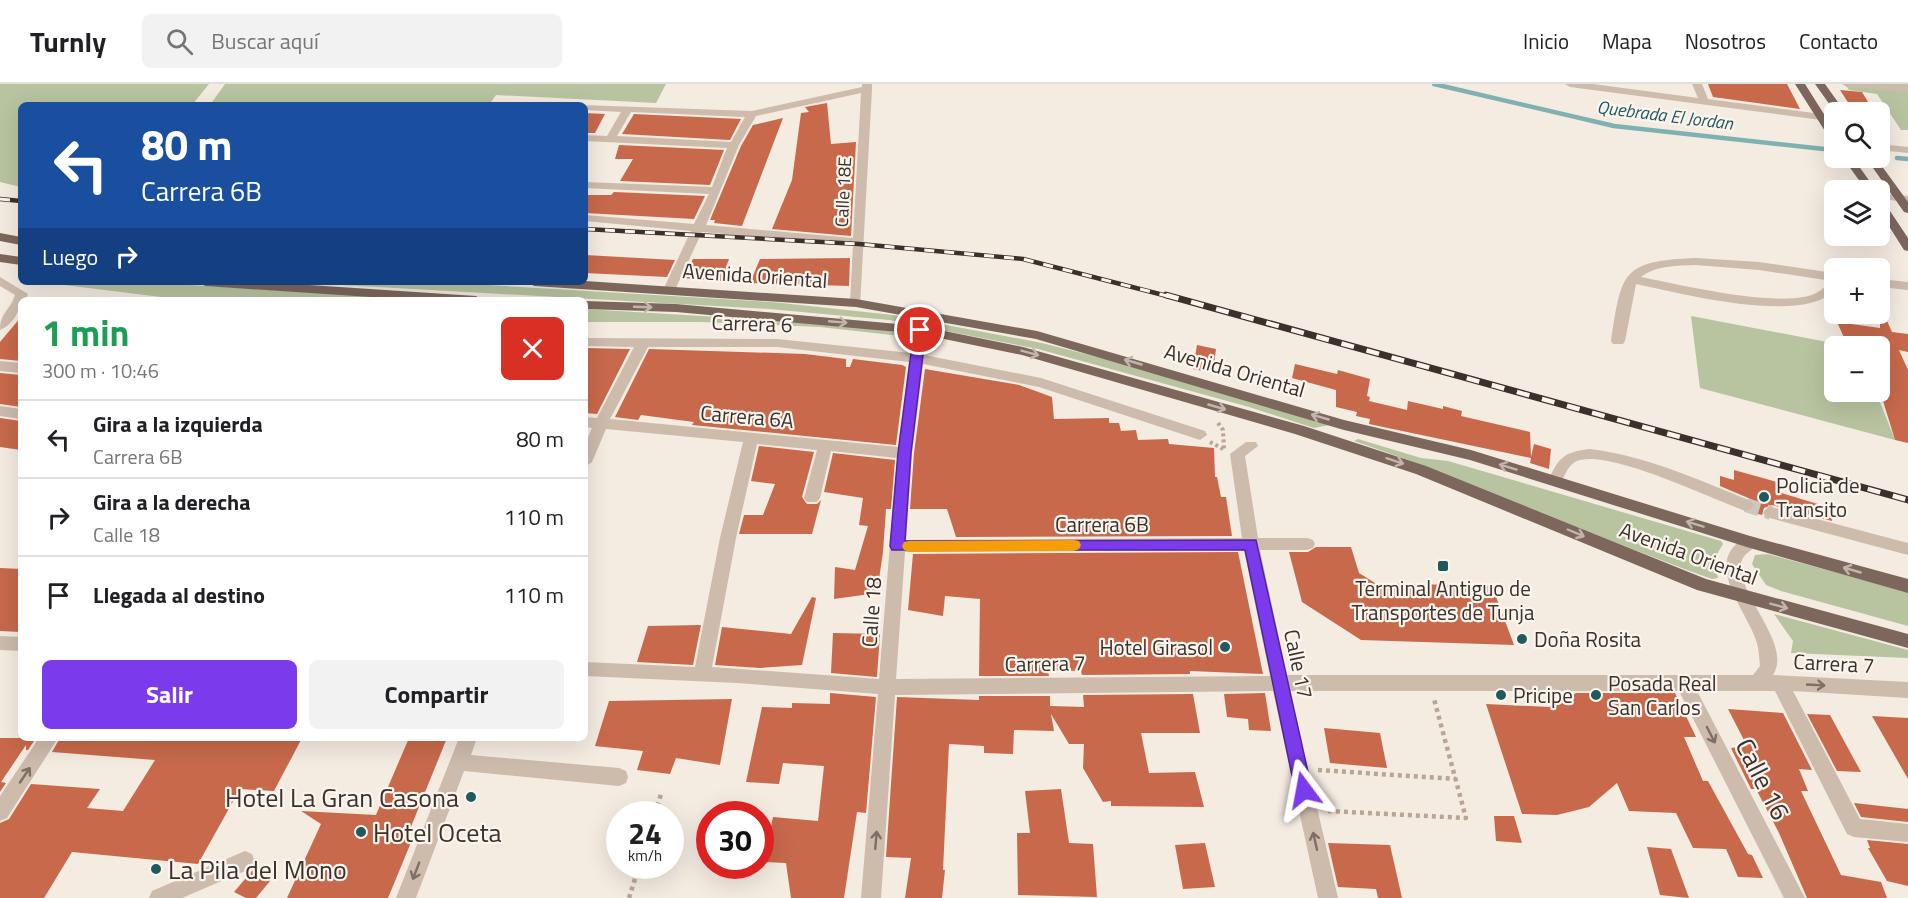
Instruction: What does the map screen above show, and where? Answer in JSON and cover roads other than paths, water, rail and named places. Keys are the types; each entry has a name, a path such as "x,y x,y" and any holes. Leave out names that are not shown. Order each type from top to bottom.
{"main road":[{"path":"1800,84 1824,121"},
{"path":"1820,84 1833,102"},
{"path":"1879,168 1904,198 1908,210"},
{"path":"1890,219 1908,247"},
{"path":"0,237 18,240"},
{"path":"0,258 18,261"},
{"path":"250,285 431,297"},
{"name":"Avenida Oriental","path":"585,285 856,303 1037,335 1344,425 1471,455 1750,542 1908,586"},
{"name":"Avenida Oriental","path":"588,306 676,308 920,330 1023,351 1336,442 1420,470 1703,585 1908,641"},
{"path":"1336,442 1344,425"}],"street":[{"path":"1570,84 1621,88 1705,103 1821,117"},
{"path":"1697,84 1705,103"},
{"path":"1847,84 1908,89"},
{"path":"588,107 752,114 867,86"},
{"name":"Calle 18E","path":"856,303 867,86"},
{"path":"610,139 628,108"},
{"path":"669,290 735,145 752,114"},
{"path":"588,138 735,145"},
{"path":"1890,148 1908,150"},
{"path":"588,184 716,191"},
{"path":"588,218 859,242"},
{"path":"1618,341 1631,279 1641,270 1653,264 1673,261 1704,261 1824,276"},
{"path":"1631,279 1737,299 1772,303 1812,301 1824,295"},
{"path":"0,281 22,294 21,297"},
{"path":"1890,284 1908,286"},
{"path":"0,326 18,304"},
{"name":"Calle 18","path":"871,898 889,687 905,453 920,330"},
{"name":"Carrera 6","path":"588,342 777,343 917,358"},
{"path":"588,455 601,423 643,343"},
{"path":"917,358 1041,383 1200,435"},
{"path":"0,366 18,368"},
{"path":"0,411 18,414"},
{"name":"Carrera 6A","path":"588,422 905,453"},
{"path":"702,675 728,538 751,438"},
{"path":"812,498 825,445"},
{"name":"Calle 17","path":"1251,446 1230,452 1328,898"},
{"path":"1555,481 1568,460 1578,455 1598,455 1642,466 1746,506"},
{"path":"1771,513 1908,549"},
{"path":"1746,597 1736,580 1733,564 1738,551 1750,542"},
{"name":"Carrera 6B","path":"897,546 1307,544"},
{"name":"Carrera 7","path":"1746,597 1765,642 1769,666 1758,682"},
{"path":"0,643 18,644"},
{"name":"Carrera 7","path":"588,669 889,687 1280,682 1780,682 1908,690"},
{"path":"1780,682 1854,828 1908,833"},
{"name":"Calle 16","path":"1684,683 1796,898"},
{"path":"0,812 48,741"},
{"path":"405,898 467,741"},
{"path":"458,762 619,777"},
{"path":"159,898 245,861"}],"waterway":[{"name":"Quebrada El Jordan","path":"1434,84 1614,126 1824,149"},
{"name":"Quebrada El Jordan","path":"1897,158 1908,159"}],"tunnel":[{"path":"1746,505 1771,513"}],"railway":[{"path":"0,199 18,201"},
{"path":"588,229 859,244 1023,259 1171,297"},
{"path":"1166,295 1908,500"}],"place":[{"name":"Policia de Transito","path":"1764,497"},
{"name":"Terminal Antiguo de Transportes de Tunja","path":"1443,566"},
{"name":"Doña Rosita","path":"1522,639"},
{"name":"Hotel Girasol","path":"1225,647"},
{"name":"Pricipe","path":"1501,695"},
{"name":"Posada Real San Carlos","path":"1596,695"},
{"name":"Hotel La Gran Casona","path":"471,797"},
{"name":"Hotel Oceta","path":"361,832"},
{"name":"La Pila del Mono","path":"156,869"}]}
